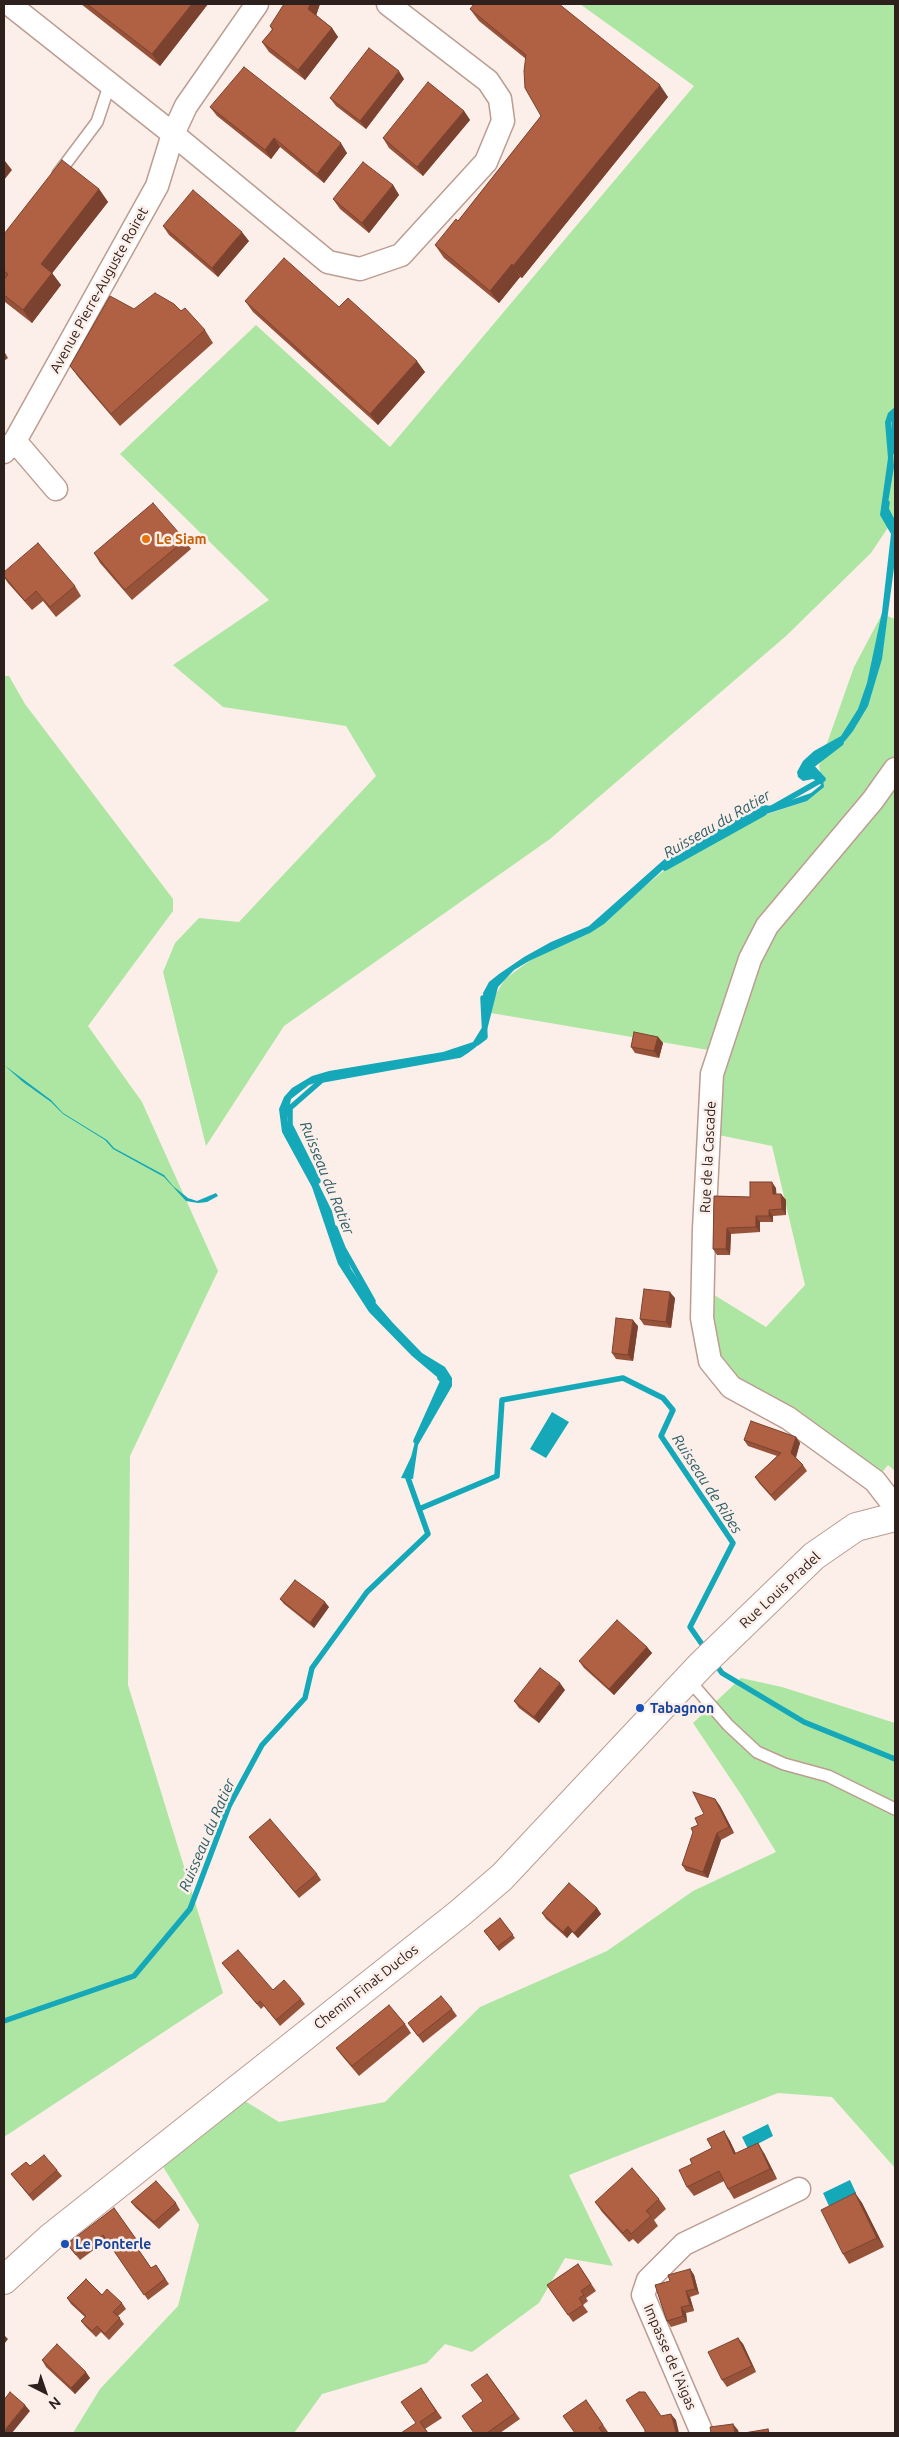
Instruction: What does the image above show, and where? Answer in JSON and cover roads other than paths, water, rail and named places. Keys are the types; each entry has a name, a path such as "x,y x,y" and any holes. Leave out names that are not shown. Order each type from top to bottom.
{"main road":[{"name":"Rue Louis Pradel","path":"694,1672 814,1556 856,1527 895,1517"},
{"name":"Chemin Finat Duclos","path":"4,2280 50,2238 460,1913 502,1877 694,1672"}],"street":[{"path":"9,4 110,83 328,262 360,269 401,255 486,162 504,121 500,99 488,81 388,4"},
{"name":"Avenue Pierre-Auguste Roiret","path":"56,490 9,446 157,186 173,134 186,106 257,4"},
{"name":"Rue de la Cascade","path":"895,769 873,800 767,926 750,959 712,1074 704,1229 702,1318 710,1362 731,1387 788,1418 875,1481 895,1508"},
{"name":"Impasse de l'Aigas","path":"702,2433 643,2295 648,2280 684,2244 799,2189"}],"lane":[{"path":"52,180 97,122 110,83"},
{"path":"694,1672 728,1725 757,1752 784,1764 828,1776 895,1809"}],"water":[{"path":"895,407 895,415 891,423 894,467 886,515 895,525 895,560 882,659 868,706 853,731 845,741 818,758 811,766 812,770 823,779 824,787 807,801 757,817 669,864 604,924 590,933 529,961 514,970 498,987 487,1030 476,1047 468,1053 327,1079 309,1085 291,1099 287,1120 332,1211 338,1236 351,1269 368,1294 393,1323 422,1353 445,1367 452,1378 452,1386 418,1445 413,1479 401,1478 411,1457 417,1434 443,1382 412,1356 369,1312 338,1264 312,1187 282,1132 279,1109 284,1097 292,1088 312,1076 329,1071 443,1052 473,1042 486,1021 483,993 489,982 499,974 551,942 589,926 668,856 763,805 774,806 811,793 821,785 813,779 803,781 798,777 797,772 803,761 814,751 841,736 858,709 867,683 882,612 891,534 880,515 888,458 885,422 888,413"},
{"path":"4,1065 51,1100 63,1113 107,1140 114,1148 164,1175 173,1186 188,1198 197,1201 216,1193 218,1196 207,1202 186,1201 164,1177 113,1149 105,1140 63,1114 51,1102 23,1082"},
{"path":"552,1412 569,1422 546,1458 530,1449"},
{"path":"768,2124 773,2136 748,2149 742,2137"},
{"path":"850,2180 856,2193 829,2206 823,2193"}],"waterway":[{"name":"Ruisseau du Ratier","path":"892,452 895,416"},
{"name":"Ruisseau du Ratier","path":"887,503 886,509 894,524 894,529"},
{"name":"Ruisseau du Ratier","path":"772,808 823,779 811,766 841,743"},
{"name":"Ruisseau du Ratier","path":"665,868 764,813"},
{"name":"Ruisseau du Ratier","path":"477,1043 485,1037 483,998"},
{"name":"Ruisseau du Ratier","path":"318,1181 290,1125 290,1108 322,1080 460,1055 466,1051"},
{"name":"Ruisseau du Ratier","path":"335,1228 343,1248 373,1301"},
{"name":"Ruisseau du Ratier","path":"416,1441 443,1381 440,1378"},
{"name":"Ruisseau de Ribes","path":"419,1509 497,1476 502,1400 623,1378 663,1398 673,1410 661,1436 733,1543 690,1627 706,1650"},
{"name":"Ruisseau du Ratier","path":"4,2021 134,1976 190,1909 229,1806 262,1745 305,1698 312,1668 367,1592 428,1534 408,1478 410,1472"},
{"name":"Ruisseau de Ribes","path":"714,1662 722,1673 804,1722 895,1759"}],"place":[{"name":"Le Siam","path":"146,539"},
{"name":"Tabagnon","path":"640,1708"},
{"name":"Le Ponterle","path":"65,2244"}]}
